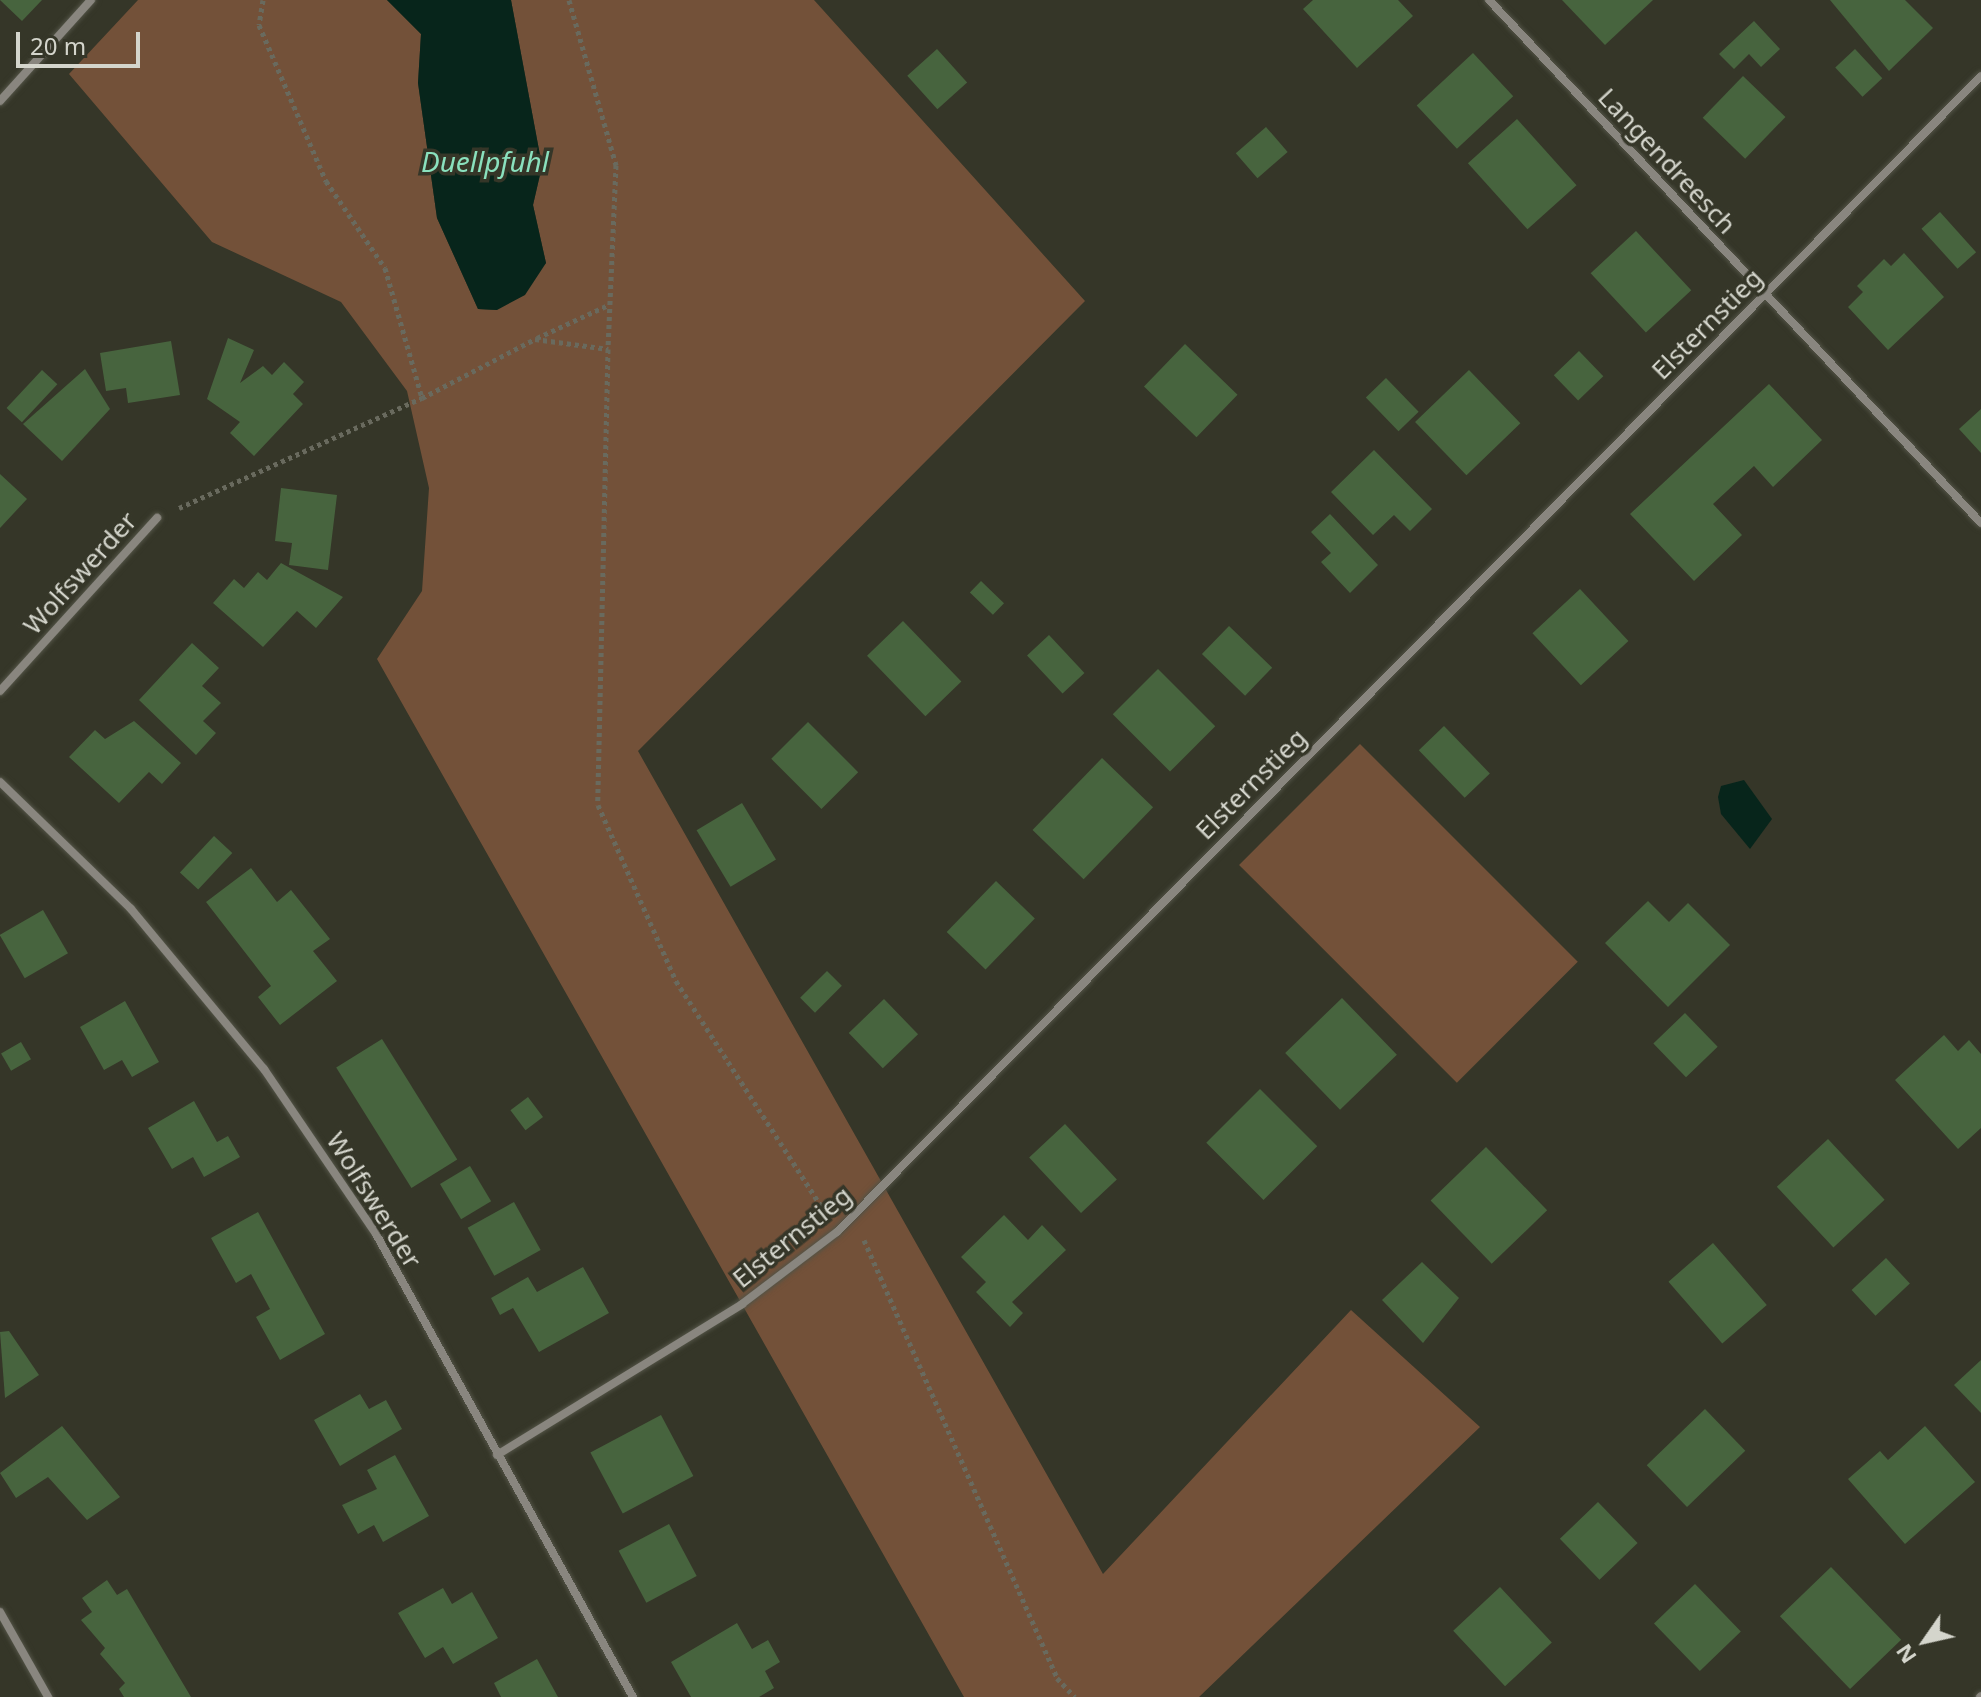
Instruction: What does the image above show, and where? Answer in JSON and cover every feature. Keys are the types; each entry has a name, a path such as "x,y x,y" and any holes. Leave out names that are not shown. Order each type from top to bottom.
{"street":[{"path":"0,101 91,0"},
{"name":"Langendreesch","path":"1489,0 1981,523"},
{"name":"Elsternstieg","path":"497,1455 742,1304 853,1218 1981,76"},
{"name":"Wolfswerder","path":"0,691 157,518"},
{"name":"Wolfswerder","path":"0,782 131,909 264,1069 376,1234 633,1697"},
{"path":"0,1612 48,1697"}],"path":[{"path":"263,0 259,25 326,181 385,268 422,398"},
{"path":"569,0 616,165 608,305 598,805 676,981 837,1232"},
{"path":"157,518 422,398 608,305"},
{"path":"535,339 608,349"},
{"path":"853,1218 1057,1678 1075,1697"}],"shaded area":[{"path":"138,0 387,0 421,34 418,83 437,218 478,309 496,310 546,263 533,205 542,166 511,0 814,0 1085,301 638,751 1103,1574 1351,1310 1480,1427 1199,1697 964,1697 377,659 422,591 429,488 407,391 341,302 212,242 69,74"},
{"path":"1360,744 1578,962 1457,1083 1239,865"}],"water":[{"name":"Duellpfuhl","path":"387,0 511,0 542,166 533,205 546,263 525,295 497,310 478,309 437,218 418,83 421,34"},
{"path":"1744,780 1772,819 1750,849 1721,814 1718,797 1721,786"}],"building":[{"path":"0,0 42,0 22,21"},
{"path":"1313,0 1398,0 1413,16 1357,68 1303,9"},
{"path":"1562,0 1653,0 1605,45"},
{"path":"1830,0 1905,0 1933,28 1889,71"},
{"path":"1754,21 1780,49 1761,67 1749,54 1734,69 1719,54"},
{"path":"937,49 967,82 937,109 907,76"},
{"path":"1855,49 1882,78 1863,97 1835,67"},
{"path":"1473,53 1513,96 1457,149 1417,106"},
{"path":"1743,76 1785,117 1745,159 1703,118"},
{"path":"1517,119 1577,185 1528,229 1468,163"},
{"path":"1266,127 1288,152 1257,178 1236,153"},
{"path":"1940,212 1976,252 1958,269 1921,229"},
{"path":"1636,231 1691,290 1646,333 1591,273"},
{"path":"1904,253 1944,297 1888,350 1848,307 1863,292 1857,286 1884,259 1891,266"},
{"path":"228,338 254,350 240,383 263,366 272,375 284,362 304,382 293,394 303,404 254,456 230,433 240,422 207,399"},
{"path":"171,341 180,395 128,403 126,388 106,391 100,353"},
{"path":"1185,344 1238,395 1197,437 1144,386"},
{"path":"1579,351 1603,376 1578,400 1554,375"},
{"path":"85,369 110,409 62,461 23,424"},
{"path":"42,370 57,384 22,422 7,408"},
{"path":"1469,370 1520,423 1466,475 1415,422"},
{"path":"1386,378 1419,412 1399,431 1366,397"},
{"path":"1769,384 1822,440 1773,487 1754,466 1713,504 1742,535 1694,581 1630,514"},
{"path":"1981,409 1981,453 1959,429"},
{"path":"1374,450 1432,509 1410,531 1394,515 1373,535 1331,492"},
{"path":"0,474 27,499 0,528"},
{"path":"281,488 337,495 328,570 289,565 292,543 275,541"},
{"path":"1330,514 1378,565 1350,593 1321,562 1331,553 1311,532"},
{"path":"281,563 343,597 316,628 297,611 263,647 213,603 234,579 244,588 258,572 267,580"},
{"path":"981,581 1004,603 993,615 970,593"},
{"path":"1580,589 1628,641 1581,685 1532,633"},
{"path":"903,621 961,681 925,716 867,656"},
{"path":"1229,626 1272,668 1245,696 1202,654"},
{"path":"1049,635 1084,673 1063,693 1027,655"},
{"path":"192,643 219,668 202,686 221,703 203,721 216,733 196,755 139,700"},
{"path":"1158,669 1215,726 1170,772 1113,714"},
{"path":"134,721 181,763 162,784 149,772 119,803 69,757 95,730 105,739"},
{"path":"808,722 858,772 821,809 771,759"},
{"path":"1444,726 1490,773 1465,798 1419,750"},
{"path":"1102,758 1153,807 1084,879 1033,830"},
{"path":"742,803 776,860 731,887 697,830"},
{"path":"214,836 232,853 198,890 180,873"},
{"path":"251,868 277,902 291,890 330,939 313,951 337,981 280,1025 258,997 271,986 206,902"},
{"path":"996,881 1035,919 986,970 947,932"},
{"path":"1648,901 1669,922 1688,903 1730,945 1668,1007 1605,943"},
{"path":"43,910 68,953 25,978 0,935"},
{"path":"827,971 842,986 815,1013 800,998"},
{"path":"1342,998 1397,1055 1340,1110 1285,1053"},
{"path":"884,999 918,1034 883,1068 849,1033"},
{"path":"125,1001 159,1062 132,1077 122,1060 104,1070 80,1027"},
{"path":"1685,1013 1718,1047 1686,1077 1653,1044"},
{"path":"1944,1035 1958,1051 1969,1040 1981,1054 1981,1128 1958,1149 1895,1080"},
{"path":"382,1039 457,1159 411,1188 336,1068"},
{"path":"21,1042 31,1059 11,1071 1,1054"},
{"path":"1260,1089 1317,1146 1264,1200 1206,1143"},
{"path":"528,1097 543,1117 525,1130 510,1110"},
{"path":"194,1101 217,1142 228,1136 240,1157 204,1177 193,1157 172,1169 148,1128"},
{"path":"1065,1124 1117,1180 1081,1213 1029,1157"},
{"path":"1828,1139 1885,1200 1833,1247 1777,1187"},
{"path":"1486,1147 1547,1210 1492,1264 1431,1200"},
{"path":"470,1166 491,1201 461,1219 440,1184"},
{"path":"514,1202 541,1250 494,1276 468,1228"},
{"path":"258,1212 325,1334 280,1360 256,1317 270,1309 251,1274 236,1283 211,1238"},
{"path":"1004,1215 1028,1240 1042,1225 1066,1250 1012,1302 1023,1313 1010,1327 976,1292 986,1282 961,1257"},
{"path":"1713,1243 1767,1305 1722,1344 1668,1282"},
{"path":"1886,1258 1910,1284 1875,1316 1852,1290"},
{"path":"1422,1262 1459,1298 1423,1343 1382,1300"},
{"path":"583,1267 609,1313 539,1352 513,1308 500,1315 491,1298 528,1277 537,1292"},
{"path":"9,1331 39,1375 5,1398 0,1332"},
{"path":"1981,1360 1981,1413 1954,1385"},
{"path":"360,1394 369,1409 386,1400 402,1429 340,1466 314,1420"},
{"path":"1705,1409 1745,1451 1687,1507 1647,1465"},
{"path":"661,1415 693,1476 623,1513 590,1453"},
{"path":"62,1426 120,1497 87,1520 48,1477 16,1498 0,1473"},
{"path":"1925,1426 1975,1482 1905,1544 1848,1479 1880,1451 1888,1460"},
{"path":"395,1455 429,1516 383,1542 374,1525 358,1534 342,1505 377,1489 367,1470"},
{"path":"1598,1502 1638,1543 1599,1580 1560,1539"},
{"path":"669,1524 697,1576 646,1603 619,1551"},
{"path":"1831,1567 1901,1640 1850,1689 1780,1616"},
{"path":"107,1580 117,1595 127,1589 191,1697 124,1697 119,1689 125,1683 100,1654 105,1648 81,1620 92,1612 82,1598"},
{"path":"1695,1584 1741,1631 1700,1671 1654,1624"},
{"path":"1500,1587 1552,1643 1505,1686 1453,1631"},
{"path":"443,1588 452,1604 472,1592 498,1638 453,1664 443,1647 425,1658 398,1613"},
{"path":"737,1623 752,1649 768,1640 780,1662 765,1671 774,1688 759,1697 691,1697 671,1662"},
{"path":"537,1659 558,1697 501,1697 494,1683"}]}
